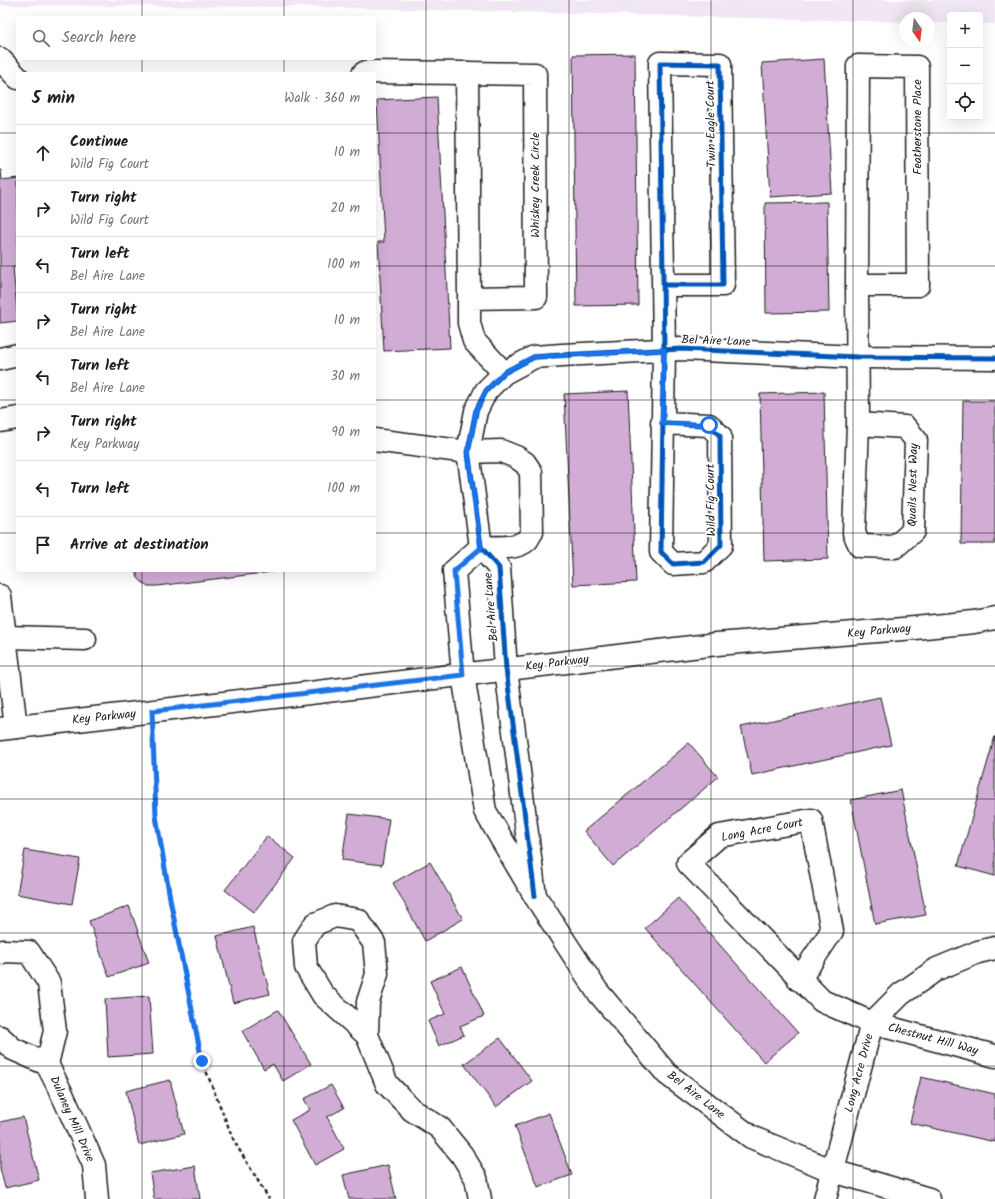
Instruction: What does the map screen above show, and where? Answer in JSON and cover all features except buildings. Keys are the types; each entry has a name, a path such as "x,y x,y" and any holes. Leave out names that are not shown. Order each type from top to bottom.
{"street":[{"path":"0,59 16,76"},
{"name":"Twin Eagle Court","path":"664,285 723,285 720,64 660,63 664,350"},
{"name":"Featherstone Place","path":"857,285 918,285 916,66 858,66 857,285 858,357"},
{"name":"Whiskey Creek Circle","path":"376,72 535,74 536,297 469,298"},
{"path":"467,73 469,323 474,341 504,372"},
{"name":"Bel Aire Lane","path":"535,896 506,669 499,568 481,548 468,452 476,411 486,391 504,372 534,357 681,349 858,357 995,358"},
{"name":"Wild Fig Court","path":"662,423 709,425 720,436 721,545 704,562 673,564 661,552 662,423 664,350"},
{"path":"0,359 16,355"},
{"name":"Quails Nest Way","path":"858,357 858,424 854,532 860,546 895,547 913,531 916,440 905,427 858,424"},
{"path":"0,421 16,418"},
{"path":"376,440 468,452 501,451 516,457 525,463 531,472 532,532 528,540 518,545 481,548"},
{"name":"Bel Aire Lane","path":"481,548 454,571 463,675 485,811 535,896 598,991 667,1074 751,1137 833,1172 929,1199"},
{"path":"0,596 5,637 8,728"},
{"name":"Key Parkway","path":"8,728 717,644 915,628 974,622 995,618"},
{"path":"5,637 85,639"},
{"name":"Long Acre Court","path":"799,980 832,931 811,820 719,836 688,863 799,980 822,1001 872,1023"},
{"path":"367,1035 323,995 306,967 304,941 315,924 336,916 358,920 374,943 376,974 368,1002 367,1035 387,1084 412,1110 440,1128 462,1155 476,1178 480,1199"},
{"name":"Long Acre Drive","path":"833,1172 872,1023 901,994 937,969 978,952 995,948"},
{"name":"Dulaney Mill Drive","path":"0,953 3,951 29,952 49,983 55,1030 47,1064"},
{"name":"Chestnut Hill Way","path":"872,1023 995,1056"},
{"name":"Dulaney Mill Drive","path":"0,1037 13,1049 47,1064 94,1165 97,1199"},
{"path":"825,1199 833,1172"}],"path":[{"path":"152,711 156,816 171,904 202,1061 234,1141 269,1199"}],"shaded area":[{"path":"0,0 995,0 995,24 983,24 983,12 947,12 947,23 935,23 935,12 899,12 899,22 315,7 0,5"}],"cycle path":[{"path":"662,423 709,425 720,436 721,545 704,562 673,564 661,552 664,350 660,63 720,64 723,285 664,285"},
{"path":"535,896 506,669 499,568 481,547 468,452 476,411 486,391 504,373 534,357 562,355 681,349 858,357 995,358"}],"route":[{"path":"202,1061 196,1037 192,1006 171,904 156,816 152,711 463,675 454,571 481,548 468,452 476,411 486,391 504,372 534,357 664,350 662,423 709,425"}]}
